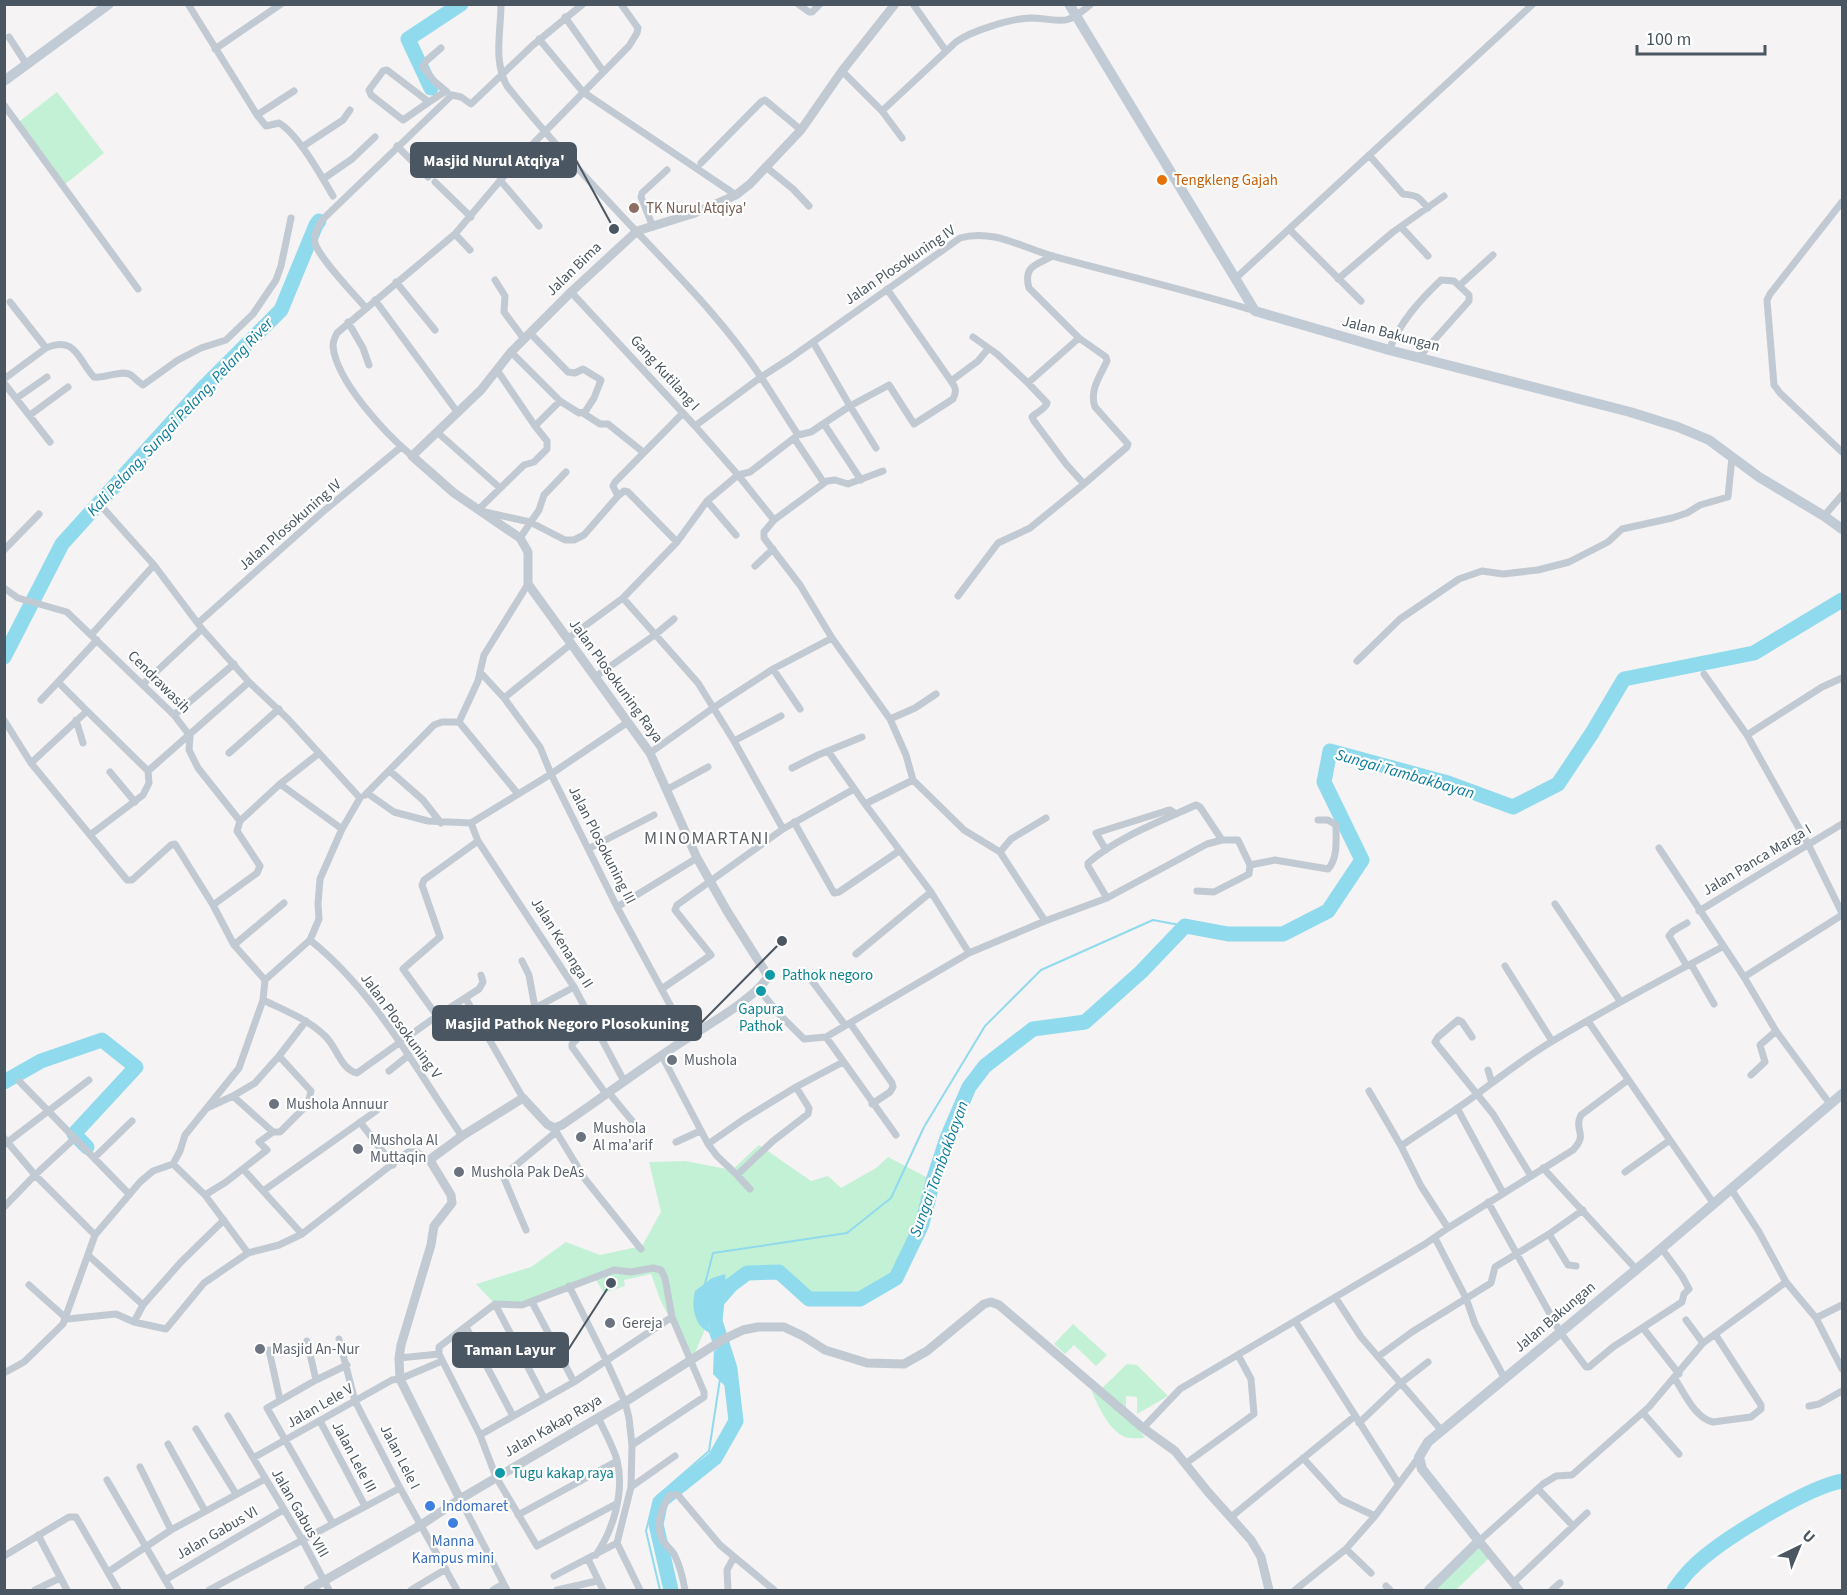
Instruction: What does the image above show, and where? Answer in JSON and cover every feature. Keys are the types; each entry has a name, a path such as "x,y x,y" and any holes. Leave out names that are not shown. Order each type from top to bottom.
{"main road":[{"path":"4,81 109,4"},
{"path":"1069,4 1255,311"},
{"name":"Jalan Bakungan","path":"1255,311 1389,350 1630,412 1678,427 1709,440 1759,477 1842,529"},
{"name":"Jalan Bakungan","path":"1419,1457 1428,1442 1662,1249 1842,1094"},
{"path":"1419,1457 1422,1469 1479,1541 1430,1590"}],"street":[{"path":"188,4 266,126 279,123 284,125 303,149 333,196"},
{"path":"215,49 281,4"},
{"path":"501,4 499,56 501,75 511,90 545,131 697,294 748,358 824,483"},
{"path":"441,48 423,65 428,76 449,93 471,104 539,39 583,4"},
{"path":"459,722 466,710 484,655 528,584 528,552 520,538 454,493 401,447 357,398 342,371 333,344 337,333 348,322 455,234 545,131 629,46 638,28 621,4"},
{"path":"798,4 812,12 820,4"},
{"name":"Jalan Bima","path":"412,456 481,390 511,352 571,292 637,231 695,213 736,195 766,167 801,130 842,71 895,4"},
{"path":"913,4 946,51"},
{"path":"882,111 965,36 1019,19 1064,21 1077,17 1091,4"},
{"path":"1236,278 1533,4"},
{"path":"566,17 603,72"},
{"path":"9,37 27,65"},
{"path":"539,39 583,92 736,195"},
{"path":"429,102 387,70 383,71 369,90 371,95 402,120 429,102 449,93"},
{"path":"842,71 882,111 902,138"},
{"path":"258,115 294,91"},
{"path":"365,307 326,260 315,243 315,234 322,220 449,93"},
{"path":"701,163 765,100 801,130"},
{"path":"4,105 138,289"},
{"path":"303,149 343,120 350,110"},
{"path":"323,179 352,159 375,137"},
{"path":"397,146 428,177"},
{"path":"1369,155 1403,194 1418,196 1428,208"},
{"path":"766,167 793,189 809,206"},
{"path":"653,226 641,198 642,193 667,170"},
{"path":"500,180 540,226"},
{"path":"435,182 471,217"},
{"path":"1338,279 1401,227 1444,196"},
{"path":"1842,202 1767,300 1774,385 1842,452"},
{"path":"4,379 46,348 59,345 71,347 94,377 124,373 131,375 143,385 178,360 201,348 226,340 253,314 276,280 291,218"},
{"path":"1401,227 1428,256"},
{"path":"1288,229 1361,301"},
{"path":"455,234 470,250"},
{"name":"Jalan Plosokuning IV","path":"695,426 960,238 974,234 1006,239 1053,256 1255,311"},
{"path":"1460,285 1493,255"},
{"path":"958,596 998,543 1030,528 1128,444 1095,407 1093,400 1095,387 1107,360 1079,338 1029,288 1026,279 1027,272 1053,256"},
{"path":"495,280 505,296 504,312 527,336 568,372 575,373 582,369 601,380 594,398 584,413"},
{"path":"1389,350 1408,316 1422,298 1441,280 1452,280 1469,295 1469,301 1419,357"},
{"path":"396,282 435,330"},
{"path":"504,698 569,641 623,598 677,543 707,501 738,475 750,472 796,437 811,432 850,406 889,386 914,424 953,399 956,388 886,289"},
{"path":"1232,304 1243,290"},
{"name":"Gang Kutilang I","path":"571,292 695,426 774,520"},
{"path":"375,300 458,413"},
{"path":"10,302 46,348"},
{"path":"348,322 363,348 369,365"},
{"path":"973,337 997,354 1047,403 1034,415 1034,421 1084,484"},
{"path":"1028,383 1079,338"},
{"path":"813,342 876,448"},
{"path":"951,381 978,361 988,349"},
{"path":"511,352 560,401 600,424 608,424 643,452"},
{"path":"481,511 500,488 524,465 534,462 548,449 547,441 497,370"},
{"path":"17,398 47,377"},
{"path":"4,383 50,442"},
{"path":"30,415 68,387"},
{"path":"535,426 560,401"},
{"path":"618,496 614,492 615,482 683,413"},
{"path":"824,424 861,480"},
{"path":"437,432 500,488"},
{"name":"Jalan Plosokuning IV","path":"143,684 200,626 325,510 401,447"},
{"path":"1357,661 1400,619 1459,579 1482,571 1503,574 1538,570 1569,562 1608,542 1622,530 1672,518 1700,505 1728,497 1732,457"},
{"path":"883,471 848,484 831,480 824,483 774,520 764,532 764,538 801,585 832,638 890,719 914,780 964,830 1000,852 1046,921"},
{"path":"520,538 538,510 544,495 566,472"},
{"path":"481,511 529,524 565,540 574,540 584,535 624,491 628,492 677,543"},
{"path":"1824,516 1842,495"},
{"path":"707,501 736,535"},
{"path":"103,508 154,565 200,626 249,682 359,794 359,800"},
{"path":"4,550 39,514"},
{"path":"755,566 772,549"},
{"path":"41,700 154,565"},
{"name":"Jalan Plosokuning Raya","path":"528,584 650,753 710,881 766,970 768,976 758,988"},
{"name":"Cendrawasih","path":"4,588 18,598 67,612 174,715 190,736 189,750 198,768 240,821 237,831 260,866 257,873 213,905"},
{"path":"623,598 698,683 734,741 783,829"},
{"path":"595,677 674,619"},
{"path":"650,753 773,669 832,638"},
{"path":"174,715 234,664"},
{"path":"773,669 800,709"},
{"name":"Jalan Plosokuning III","path":"480,672 504,698 540,747 617,907 663,988 688,1038"},
{"path":"1704,674 1747,735 1809,846 1842,914 1744,977"},
{"path":"1747,735 1817,690 1842,678"},
{"path":"58,682 148,771 148,786 143,795 90,835"},
{"path":"148,771 249,682"},
{"path":"890,719 915,708 936,694"},
{"path":"229,753 279,710"},
{"path":"31,763 87,711"},
{"path":"734,741 781,716"},
{"path":"4,720 31,763 129,880 175,844 213,905 234,945 265,980"},
{"path":"76,720 83,742"},
{"path":"4,1373 24,1362 49,1340 67,1319 95,1235 129,1194 153,1171 173,1164 185,1135 239,1068 263,1000 265,980 310,940 319,919 320,879 342,829 359,800 434,725 441,722 459,722"},
{"path":"459,722 518,794"},
{"path":"367,793 394,812 428,821 471,823 551,774 628,722"},
{"path":"792,768 862,737"},
{"path":"828,751 931,892 969,953"},
{"path":"240,821 280,784 318,754"},
{"path":"666,790 708,767"},
{"path":"390,771 423,800 441,822"},
{"path":"110,772 135,802"},
{"path":"865,804 914,780"},
{"path":"280,784 342,829"},
{"path":"663,988 711,955 675,908 783,829 854,789"},
{"path":"1107,898 1088,867 1089,862 1143,830 1196,805 1200,807 1222,840"},
{"path":"1106,850 1096,833 1170,810 1176,814"},
{"path":"588,849 654,815"},
{"path":"1000,852 1011,839 1046,818"},
{"path":"1250,865 1275,860 1328,869 1333,863 1336,842 1335,825 1328,820 1318,820"},
{"path":"794,822 834,893 840,892 899,851"},
{"name":"Jalan Kenanga II","path":"471,823 478,841 574,987 624,1081"},
{"name":"Jalan Panca Marga I","path":"1830,1104 1776,1031 1744,977 1699,911 1841,827"},
{"path":"526,1230 503,1176 555,1130 714,1022 758,988 779,1014 804,1039 826,1036 969,953 1107,898 1207,844 1222,840 1238,840 1250,865 1249,874 1219,890 1197,891"},
{"path":"437,1016 403,969 441,937 422,885 424,880 478,841"},
{"path":"1659,848 1699,911"},
{"path":"617,907 698,858"},
{"path":"856,954 931,892"},
{"path":"234,945 284,903"},
{"path":"1555,904 1620,1001"},
{"path":"1687,923 1669,936 1714,1004"},
{"name":"Jalan Plosokuning V","path":"310,940 362,991 410,1056 462,1136"},
{"path":"1401,1146 1478,1094 1521,1060 1620,1001 1722,946"},
{"path":"522,961 529,975 535,1008"},
{"path":"1506,966 1552,1041"},
{"path":"263,1000 306,1021 326,1036 344,1064 354,1072 360,1072 437,1016 466,999 482,986 481,975"},
{"path":"809,977 892,1083 893,1087 890,1092 872,1104"},
{"path":"487,1036 574,987"},
{"path":"466,999 523,1098 555,1130 585,1179 641,1249"},
{"path":"1472,1037 1458,1020 1438,1036 1436,1042 1478,1094 1531,1176"},
{"path":"206,1108 255,1083 306,1021"},
{"path":"1588,1021 1714,1204"},
{"path":"594,1023 572,1044 572,1047 607,1094 633,1122"},
{"path":"1751,1075 1765,1062 1760,1045 1776,1031"},
{"path":"826,1036 896,1135"},
{"path":"205,1195 267,1150 259,1142 273,1132 280,1132 308,1104 310,1091 308,1086 279,1056"},
{"path":"389,1071 410,1056"},
{"path":"662,1056 708,1144 750,1189"},
{"path":"708,1144 744,1119 843,1062"},
{"path":"1488,1070 1492,1083"},
{"path":"89,1080 5,1141 35,1175 95,1235"},
{"path":"1269,1590 1261,1557 1251,1540 1175,1451 1143,1428 1180,1389 1435,1238 1488,1202 1573,1150 1581,1136 1578,1121 1581,1116 1629,1080"},
{"path":"20,1082 50,1110 129,1194"},
{"path":"737,1175 808,1114 809,1108 796,1088"},
{"path":"1369,1091 1401,1146 1420,1186 1448,1228"},
{"path":"233,1096 273,1132"},
{"path":"431,1162 438,1152 523,1098"},
{"path":"1457,1108 1503,1193"},
{"path":"263,1191 376,1111"},
{"path":"94,1158 132,1121"},
{"path":"360,1122 393,1165"},
{"path":"676,1142 700,1131"},
{"path":"5,1205 75,1138"},
{"path":"1626,1172 1670,1140"},
{"path":"29,1285 67,1319 116,1314 134,1322 166,1329 197,1289 248,1254 279,1245 302,1234 412,1151 431,1162 451,1195 452,1203 434,1226 431,1245 410,1310 399,1358 400,1379 505,1587 493,1590"},
{"path":"173,1164 205,1195 248,1254"},
{"path":"1543,1168 1636,1270"},
{"path":"243,1169 302,1234"},
{"path":"1731,1190 1759,1232 1786,1282 1816,1318 1842,1369"},
{"path":"1488,1202 1560,1332 1583,1364 1589,1367 1613,1347 1680,1305 1684,1294 1689,1289 1662,1249"},
{"path":"1379,1356 1412,1332 1491,1283 1496,1267 1583,1210"},
{"path":"134,1322 143,1305 181,1262 224,1220"},
{"path":"1549,1234 1568,1265 1576,1266"},
{"path":"1435,1238 1466,1298 1475,1324 1505,1379"},
{"path":"88,1255 143,1305"},
{"path":"616,1504 537,1546 496,1477 480,1435 440,1357 439,1347 495,1304 522,1305 618,1269 631,1272 658,1269 663,1272 672,1317 704,1392 704,1397 632,1445"},
{"path":"1587,1514 1572,1526 1516,1587 1479,1541 1556,1476 1572,1475 1643,1413 1677,1377 1703,1343 1786,1282"},
{"path":"569,1286 606,1360 625,1402 629,1418 632,1445 632,1487 617,1543 640,1590"},
{"path":"1335,1297 1361,1337 1442,1431"},
{"path":"532,1302 552,1336 574,1382"},
{"name":"Jalan Kakap Raya","path":"308,1590 422,1525 460,1499 625,1402 724,1339 743,1330 758,1327 784,1327 825,1350 867,1363 904,1364 927,1351 984,1304 991,1302 999,1305 1143,1428"},
{"path":"495,1304 544,1398"},
{"path":"1816,1318 1842,1305"},
{"path":"480,1435 574,1382 672,1317"},
{"path":"1686,1320 1703,1343"},
{"path":"1295,1321 1398,1483"},
{"path":"466,1328 513,1416"},
{"path":"1643,1328 1677,1377 1697,1412 1707,1421 1751,1417 1761,1409 1761,1405 1715,1334"},
{"name":"Jalan Lele I","path":"339,1339 356,1401 400,1488 457,1590"},
{"path":"307,1341 316,1380"},
{"path":"269,1350 280,1400"},
{"path":"1185,1464 1254,1414 1251,1379 1238,1355"},
{"path":"399,1358 440,1357"},
{"name":"Jalan Lele V","path":"253,1458 392,1380 400,1379 440,1357"},
{"path":"1231,1517 1428,1362"},
{"path":"333,1524 267,1408 347,1365"},
{"path":"1809,1406 1819,1404 1842,1391"},
{"path":"1643,1413 1679,1454"},
{"name":"Jalan Gabus VIII","path":"228,1416 303,1541 329,1590"},
{"path":"596,1555 610,1532 618,1494 617,1461 598,1417"},
{"name":"Jalan Lele III","path":"320,1421 365,1506"},
{"path":"196,1429 236,1494"},
{"path":"168,1444 205,1511"},
{"path":"632,1487 675,1456"},
{"path":"1294,1590 1346,1549 1375,1516 1419,1457"},
{"path":"1304,1458 1341,1500 1375,1516"},
{"path":"518,1515 617,1461"},
{"path":"140,1467 171,1530"},
{"path":"108,1572 171,1530 265,1479"},
{"path":"107,1480 171,1590"},
{"path":"209,1590 400,1488"},
{"path":"1538,1489 1572,1526"},
{"path":"685,1590 674,1554 662,1538 659,1522 663,1505 670,1495 678,1495 712,1538 774,1590"},
{"name":"Jalan Gabus VI","path":"165,1580 284,1510"},
{"path":"4,1556 69,1517 76,1517 118,1590"},
{"path":"38,1535 67,1590"},
{"path":"554,1576 617,1543"},
{"path":"1346,1549 1371,1574"},
{"path":"728,1590 727,1570 734,1557"},
{"path":"588,1559 603,1590"},
{"path":"411,1590 446,1569"},
{"path":"35,1590 60,1578"},
{"path":"559,1590 597,1581"},
{"path":"1552,1590 1560,1583"}],"green space":[{"path":"57,92 104,153 64,185 16,124"},
{"path":"759,1145 811,1181 828,1176 841,1188 876,1168 888,1157 928,1178 918,1221 891,1275 856,1298 810,1297 781,1269 743,1270 712,1297 708,1322 691,1362 660,1299 651,1274 624,1280 625,1286 604,1293 596,1280 522,1307 495,1304 476,1284 531,1267 566,1242 600,1255 642,1246 661,1212 649,1162 685,1161 732,1170"},
{"path":"1073,1324 1107,1355 1096,1366 1074,1345 1065,1354 1054,1344"},
{"path":"1127,1364 1137,1365 1168,1396 1137,1414 1137,1397 1126,1396 1126,1414 1101,1389"},
{"path":"1091,1390 1133,1422 1145,1438 1127,1438 1119,1434 1104,1416"},
{"path":"1474,1539 1489,1558 1456,1590 1425,1590"}],"water":[{"path":"725,1274 726,1285 712,1297 708,1322 710,1333 697,1321 693,1303 695,1291 712,1278"},
{"path":"714,1348 730,1369 733,1386 725,1386 713,1374"}],"waterway":[{"name":"Kali Pelang, Sungai Pelang, Pelang River","path":"431,88 408,39 461,4"},
{"name":"Kali Pelang, Sungai Pelang, Pelang River","path":"4,657 62,544 202,389 281,310 319,221"},
{"name":"Sungai Tambakbayan","path":"671,1590 656,1524 661,1501 715,1458 736,1421 730,1369 715,1321 717,1301 731,1285 747,1273 779,1272 809,1299 860,1299 896,1278 922,1224 947,1138 969,1087 985,1066 1033,1029 1085,1022 1141,972 1185,926 1228,934 1283,934 1328,911 1362,860 1324,782 1330,751 1448,783 1513,807 1558,784 1624,679 1754,653 1842,600"},
{"path":"705,1284 713,1253 847,1233 891,1198 924,1127 985,1026 1041,970 1153,920 1185,926"},
{"name":"Kali Pelang, Sungai Pelang, Pelang River","path":"4,1082 41,1061 102,1040 136,1067 74,1134 87,1147"},
{"path":"709,1330 713,1341"},
{"path":"660,1590 646,1531 654,1499 709,1451 720,1379"},
{"path":"1674,1590 1704,1557 1741,1531 1807,1494 1842,1481"}],"place":[{"name":"Tengkleng Gajah","path":"1162,180"},
{"name":"TK Nurul Atqiya'","path":"634,208"},
{"name":"Masjid Nurul Atqiya'","path":"614,229"},
{"name":"Masjid Pathok Negoro Plosokuning","path":"782,941"},
{"name":"Pathok negoro","path":"770,975"},
{"name":"Gapura Pathok","path":"761,991"},
{"name":"Mushola","path":"672,1060"},
{"name":"Mushola Annuur","path":"274,1104"},
{"name":"Mushola Al ma'arif","path":"581,1137"},
{"name":"Mushola Al Muttaqin","path":"358,1149"},
{"name":"Mushola Pak DeAs","path":"459,1172"},
{"name":"Taman Layur","path":"611,1283"},
{"name":"Gereja","path":"610,1323"},
{"name":"Masjid An-Nur","path":"260,1349"},
{"name":"Tugu kakap raya","path":"500,1473"},
{"name":"Indomaret","path":"430,1506"},
{"name":"Manna Kampus mini","path":"453,1523"}],"district":[{"name":"MINOMARTANI","path":"707,838"}]}
